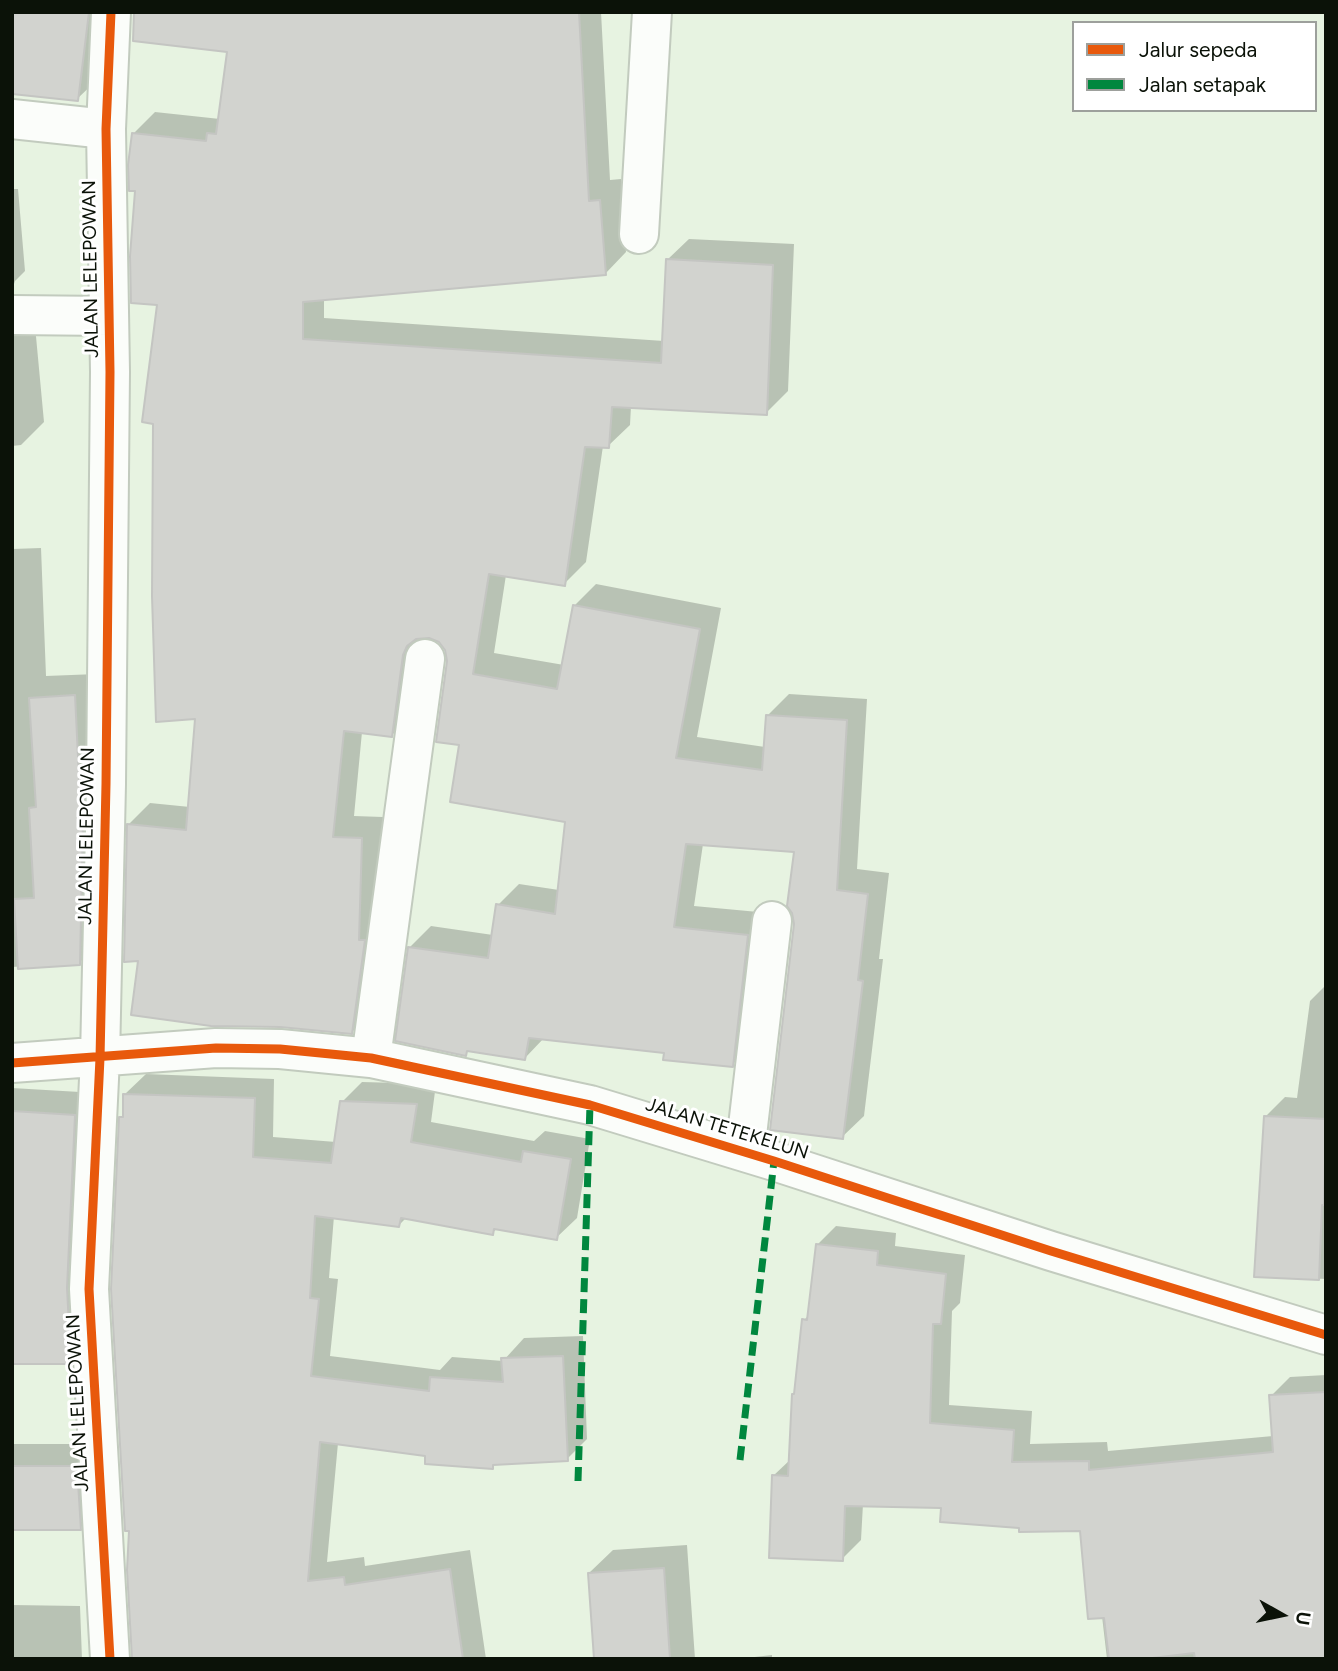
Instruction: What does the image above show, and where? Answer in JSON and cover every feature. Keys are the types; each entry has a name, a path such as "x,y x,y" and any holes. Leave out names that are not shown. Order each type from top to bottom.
{"street":[{"name":"JALAN LELEPOWAN","path":"110,1659 89,1289 100,1058 107,743 109,316 106,129 111,12"},
{"path":"639,234 652,12"},
{"path":"12,119 106,129"},
{"path":"12,315 109,316"},
{"path":"371,1058 425,659"},
{"path":"745,1152 772,921"},
{"name":"JALAN TETEKELUN","path":"12,1063 216,1048 280,1049 371,1058 590,1105 1326,1335"}],"building":[{"path":"12,12 89,12 78,101 12,94"},
{"path":"134,12 579,12 589,201 600,200 606,275 303,302 303,339 661,363 666,259 773,265 767,415 612,407 609,448 585,447 565,586 489,574 473,674 557,689 573,605 700,629 676,758 762,770 766,715 847,720 837,890 868,894 858,980 863,981 843,1139 770,1130 794,924 792,913 787,906 794,852 686,844 674,927 748,935 733,1067 663,1060 664,1053 529,1038 525,1060 467,1051 466,1056 395,1041 408,947 488,958 496,904 555,914 565,822 450,802 459,745 436,742 447,661 445,650 439,642 429,638 416,639 407,646 403,655 392,737 344,731 333,837 362,838 359,940 365,940 352,1034 280,1027 211,1026 131,1015 138,961 124,962 127,824 186,830 195,719 156,722 152,596 153,424 142,422 157,305 131,303 130,256 135,191 129,191 128,165 132,133 206,141 207,133 216,134 227,52 133,41"},
{"path":"75,695 83,819 80,965 18,969 14,899 34,898 29,808 36,807 29,698"},
{"path":"123,1094 255,1098 253,1157 331,1163 340,1101 417,1104 411,1142 521,1162 523,1151 571,1159 557,1240 494,1229 493,1235 401,1218 399,1227 315,1216 310,1298 319,1299 311,1376 429,1391 430,1377 503,1382 501,1358 563,1356 568,1461 493,1465 493,1469 425,1464 425,1456 320,1442 308,1581 344,1577 345,1585 450,1569 463,1659 132,1659 127,1570 129,1531 125,1531 111,1289 119,1117 123,1117"},
{"path":"12,1111 75,1115 67,1288 71,1364 12,1364"},
{"path":"1264,1116 1326,1119 1319,1280 1254,1277"},
{"path":"816,1244 878,1251 877,1265 946,1274 941,1324 933,1324 930,1423 1014,1430 1012,1462 1089,1461 1089,1470 1273,1452 1269,1395 1326,1392 1326,1659 1195,1659 1194,1653 1144,1659 1109,1659 1104,1618 1088,1619 1080,1531 1019,1532 1019,1528 940,1522 941,1508 845,1506 843,1561 769,1558 772,1475 788,1476 792,1394 802,1319 807,1320"},
{"path":"12,1466 77,1466 81,1530 12,1530"},
{"path":"664,1568 670,1659 594,1659 588,1573"}],"marked path":[{"path":"578,1481 590,1105"},
{"path":"740,1460 774,1161"}],"cycle path":[{"path":"110,1659 89,1289 100,1058 106,784 110,372 106,129 111,12"},
{"path":"12,1063 216,1048 280,1049 371,1058 590,1105 1326,1335"}]}
